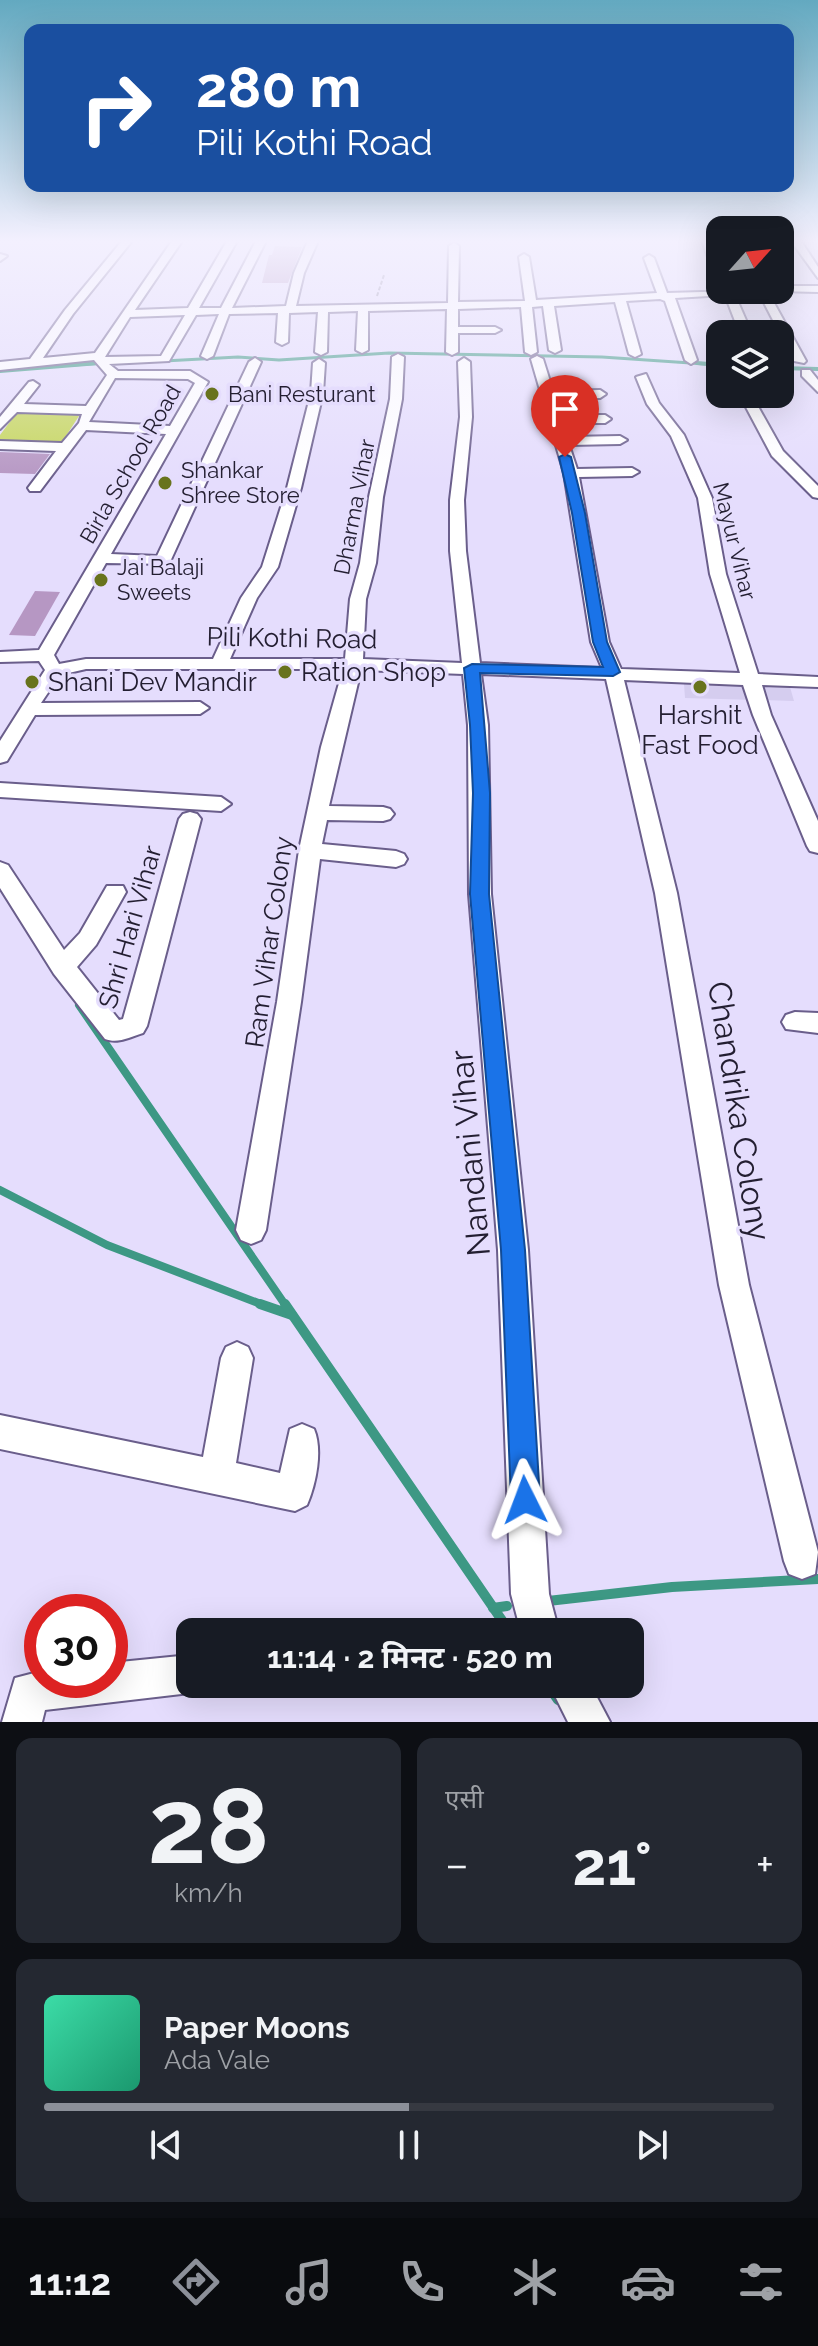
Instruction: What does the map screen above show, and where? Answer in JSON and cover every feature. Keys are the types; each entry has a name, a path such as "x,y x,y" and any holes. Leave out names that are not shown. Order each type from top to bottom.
{"street":[{"path":"33,364 63,321"},
{"path":"35,488 91,410 102,364 123,321"},
{"path":"102,364 165,359 187,321"},
{"path":"207,356 222,321"},
{"path":"282,342 285,321"},
{"path":"220,662 249,598 270,567 298,474 317,393 322,321"},
{"path":"362,350 366,321"},
{"name":"Nandani Vihar","path":"454,321 466,417 457,500 458,551 478,725 480,894 513,1250 530,1594 536,1618"},
{"name":"Chandrika Colony","path":"530,321 534,355 571,473 600,642 613,672 666,893 734,1285 802,1561"},
{"path":"551,321 555,350"},
{"path":"626,321 635,354"},
{"path":"676,321 691,360"},
{"path":"780,321 803,367 818,388"},
{"path":"456,346 493,336"},
{"name":"Dharma Vihar","path":"354,664 358,599 368,563 376,497 389,436 398,357"},
{"path":"102,558 163,561 255,362"},
{"name":"Birla School Road","path":"0,366 102,364 116,375 190,375 202,382 102,558 28,709 0,757"},
{"name":"Mayur Vihar","path":"642,377 653,404 684,448 705,498 718,574 762,715 818,846"},
{"path":"0,425 33,385"},
{"path":"546,395 600,394"},
{"path":"0,403 91,410"},
{"path":"753,408 777,453 818,494"},
{"path":"553,419 605,419"},
{"path":"82,426 174,430"},
{"path":"559,441 620,440"},
{"path":"0,445 67,447"},
{"path":"571,473 632,472"},
{"name":"Pili Kothi Road","path":"0,657 50,663 354,664 818,682"},
{"name":"Ram Vihar Colony","path":"251,1230 289,1002 310,850 354,664"},
{"path":"28,709 200,708"},
{"path":"0,790 221,804"},
{"path":"317,813 383,814"},
{"name":"Shri Hari Vihar","path":"0,870 63,967 114,1032 134,1026 190,819"},
{"path":"310,850 396,859"},
{"path":"63,967 88,939 115,892"},
{"path":"217,1476 237,1358"},
{"path":"0,1432 295,1493 302,1441"},
{"path":"22,1722 29,1692 176,1676"},
{"path":"575,1698 587,1721"}],"shaded area":[{"path":"684,684 790,687 794,701 685,698"}],"green space":[{"path":"18,411 81,413 62,442 0,441 0,435"}],"building":[{"path":"0,452 50,454 35,474 0,473"},
{"path":"35,591 60,592 35,636 9,635"}],"waterway":[{"path":"164,361 238,357 279,360 389,353 602,357 720,365 697,363"},
{"path":"79,365 99,363"},
{"path":"79,365 105,363"},
{"path":"73,365 79,365"},
{"path":"0,371 79,365"},
{"path":"794,368 818,369"},
{"path":"79,1005 286,1306"},
{"path":"0,1190 107,1245 266,1306"},
{"path":"260,1304 292,1315"},
{"path":"285,1304 493,1608"},
{"path":"548,1601 672,1587 818,1579"},
{"path":"493,1608 507,1606"},
{"path":"493,1608 500,1618"}],"place":[{"name":"Bani Resturant","path":"212,394"},
{"name":"Shankar Shree Store","path":"165,483"},
{"name":"Jai Balaji Sweets","path":"101,580"},
{"name":"Ration Shop","path":"285,672"},
{"name":"Shani Dev Mandir","path":"32,682"},
{"name":"Harshit Fast Food","path":"700,687"}],"route":[{"path":"525,1500 513,1250 480,894 481,793 472,668 613,672 600,642 579,513 565,457"}]}
